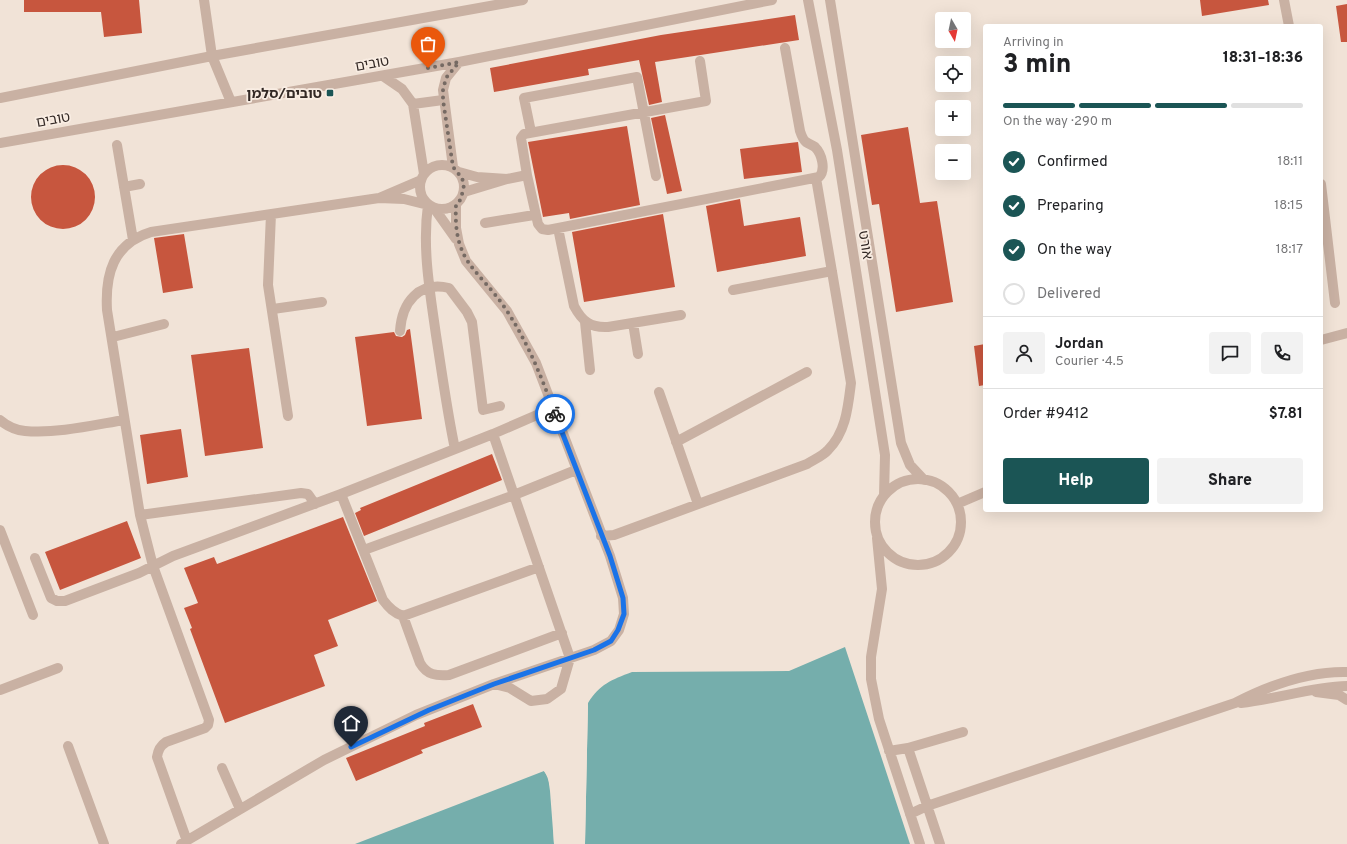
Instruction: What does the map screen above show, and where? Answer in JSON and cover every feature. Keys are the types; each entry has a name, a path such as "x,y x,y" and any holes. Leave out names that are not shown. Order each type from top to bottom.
{"street":[{"path":"204,0 212,56 231,102"},
{"path":"0,98 212,56 523,0"},
{"name":"טובים","path":"0,143 459,62 772,0"},
{"name":"אורט","path":"808,0 838,150 885,455 884,496"},
{"name":"אורט","path":"830,0 900,443 910,464 924,480"},
{"path":"1284,0 1289,24"},
{"path":"700,60 706,101 524,134 521,138 534,215 542,229 548,230 816,178 822,174 823,168 819,153 814,147 805,142 800,131 785,48"},
{"path":"456,205 449,208 431,206 404,199 379,198 150,232 138,236 133,240 117,256 108,273 106,292 107,310 113,337 124,420 140,515 153,566 209,720 208,725 205,728 166,742 160,746 158,751 157,757 184,842 332,756 416,715 494,684 594,650 611,641 618,630 624,614 623,598 536,363 507,311 466,261 459,244 456,228 456,205 464,192 464,185 456,170 443,100 446,78 459,62"},
{"path":"382,76 402,89 413,104 422,177 420,192 459,244"},
{"path":"530,132 524,98 637,77 656,176"},
{"path":"413,104 443,100"},
{"path":"117,145 133,240"},
{"path":"379,198 422,177 432,167 439,165 476,177 507,179"},
{"path":"464,192 507,179 527,175"},
{"path":"601,536 614,535 807,464 828,451 841,432 847,411 852,383 816,178"},
{"path":"124,187 140,184"},
{"path":"1323,201 1335,303"},
{"path":"431,206 426,218 426,264 455,449"},
{"path":"271,214 268,286 273,310 288,416"},
{"path":"485,223 534,215"},
{"path":"558,228 574,306 579,316 585,322 596,327 633,324 681,315"},
{"path":"733,290 832,271"},
{"path":"400,331 404,311 411,298 418,291 442,286 449,288 467,312 472,322 483,410 500,406"},
{"path":"273,310 322,302"},
{"path":"585,322 590,370"},
{"path":"113,337 164,324"},
{"path":"633,324 638,354"},
{"path":"1323,339 1347,333"},
{"path":"676,442 807,372"},
{"path":"659,392 698,504"},
{"path":"35,558 51,598 57,601 65,601 153,566 173,556 341,494 493,434 553,408"},
{"path":"0,420 7,426 24,431 45,431 124,420"},
{"path":"493,434 570,658 561,689 547,699 531,701 510,688 494,684"},
{"path":"364,550 514,495 576,470"},
{"path":"877,538 884,550 895,559 908,564 922,565 935,562 947,555 956,544 961,524 958,504 950,493 940,484 914,479 901,482 890,489 884,496 876,511 875,525 882,589 871,657 871,679 879,719 920,844"},
{"path":"140,515 301,493 308,494 315,504"},
{"path":"958,504 983,493"},
{"path":"341,494 383,600 389,609 396,614 403,616 539,567"},
{"path":"0,530 33,615"},
{"path":"403,616 424,670 438,676 448,675 562,633"},
{"path":"0,690 58,668"},
{"path":"910,814 927,806 1235,703 1259,691 1298,679 1338,672 1347,672"},
{"path":"1235,703 1262,701 1326,687 1347,686"},
{"path":"1308,691 1338,695 1347,700"},
{"path":"889,751 908,748 963,732"},
{"path":"68,746 104,844"},
{"path":"908,748 940,844"},
{"path":"222,768 240,809"}],"water":[{"path":"845,647 910,844 585,844 588,703 597,691 607,683 632,672 789,671"},
{"path":"544,771 548,778 552,796 554,844 355,844"}],"pier":[{"path":"588,703 585,844 583,844 586,709"},
{"path":"546,770 550,776 552,790 556,844 554,844 548,777 544,771"}],"building":[{"path":"24,0 139,0 142,33 104,37 101,12 24,12"},
{"path":"1200,0 1268,0 1269,5 1202,16"},
{"path":"1347,4 1347,42 1341,42 1336,6"},
{"path":"795,15 799,40 655,62 662,102 649,105 639,60 588,69 589,75 494,92 490,68 661,35"},
{"path":"665,115 682,191 667,194 651,118"},
{"path":"627,126 640,205 570,219 569,213 543,217 528,142"},
{"path":"908,127 920,203 937,201 953,302 896,312 879,204 872,205 861,135"},
{"path":"798,142 802,172 744,179 740,149"},
{"path":"63,165 75,168 86,174 92,185 95,197 92,209 86,220 75,226 63,229 51,226 40,220 34,209 31,197 34,185 40,174 51,168"},
{"path":"740,199 744,226 800,217 806,256 717,272 706,206"},
{"path":"663,214 675,287 584,302 572,232"},
{"path":"184,234 193,288 163,293 154,238"},
{"path":"410,329 422,419 367,426 355,337 394,332 396,336 402,337 405,335 407,330"},
{"path":"983,344 983,385 979,386 974,346"},
{"path":"249,348 263,448 205,456 191,355"},
{"path":"181,429 188,477 147,484 140,435"},
{"path":"492,454 502,480 364,536 355,513 361,510 360,508"},
{"path":"343,517 377,601 328,620 338,646 314,655 325,686 225,723 190,629 192,628 184,608 198,603 184,568 214,557 217,564"},
{"path":"127,521 141,558 60,590 45,552"},
{"path":"473,704 482,727 421,750 423,753 356,781 346,758 425,726 424,723"}],"way so far":[{"path":"428,68 459,62 446,78 443,90 443,100 453,167 462,178 464,185 464,192 456,205 455,216 459,244 466,261 507,311 536,363 555,414"}],"place":[{"name":"טובים/סלמן","path":"330,93"}],"route":[{"path":"351,747 416,715 494,684 594,650 611,641 618,630 624,614 623,598 610,556 555,414"}]}
